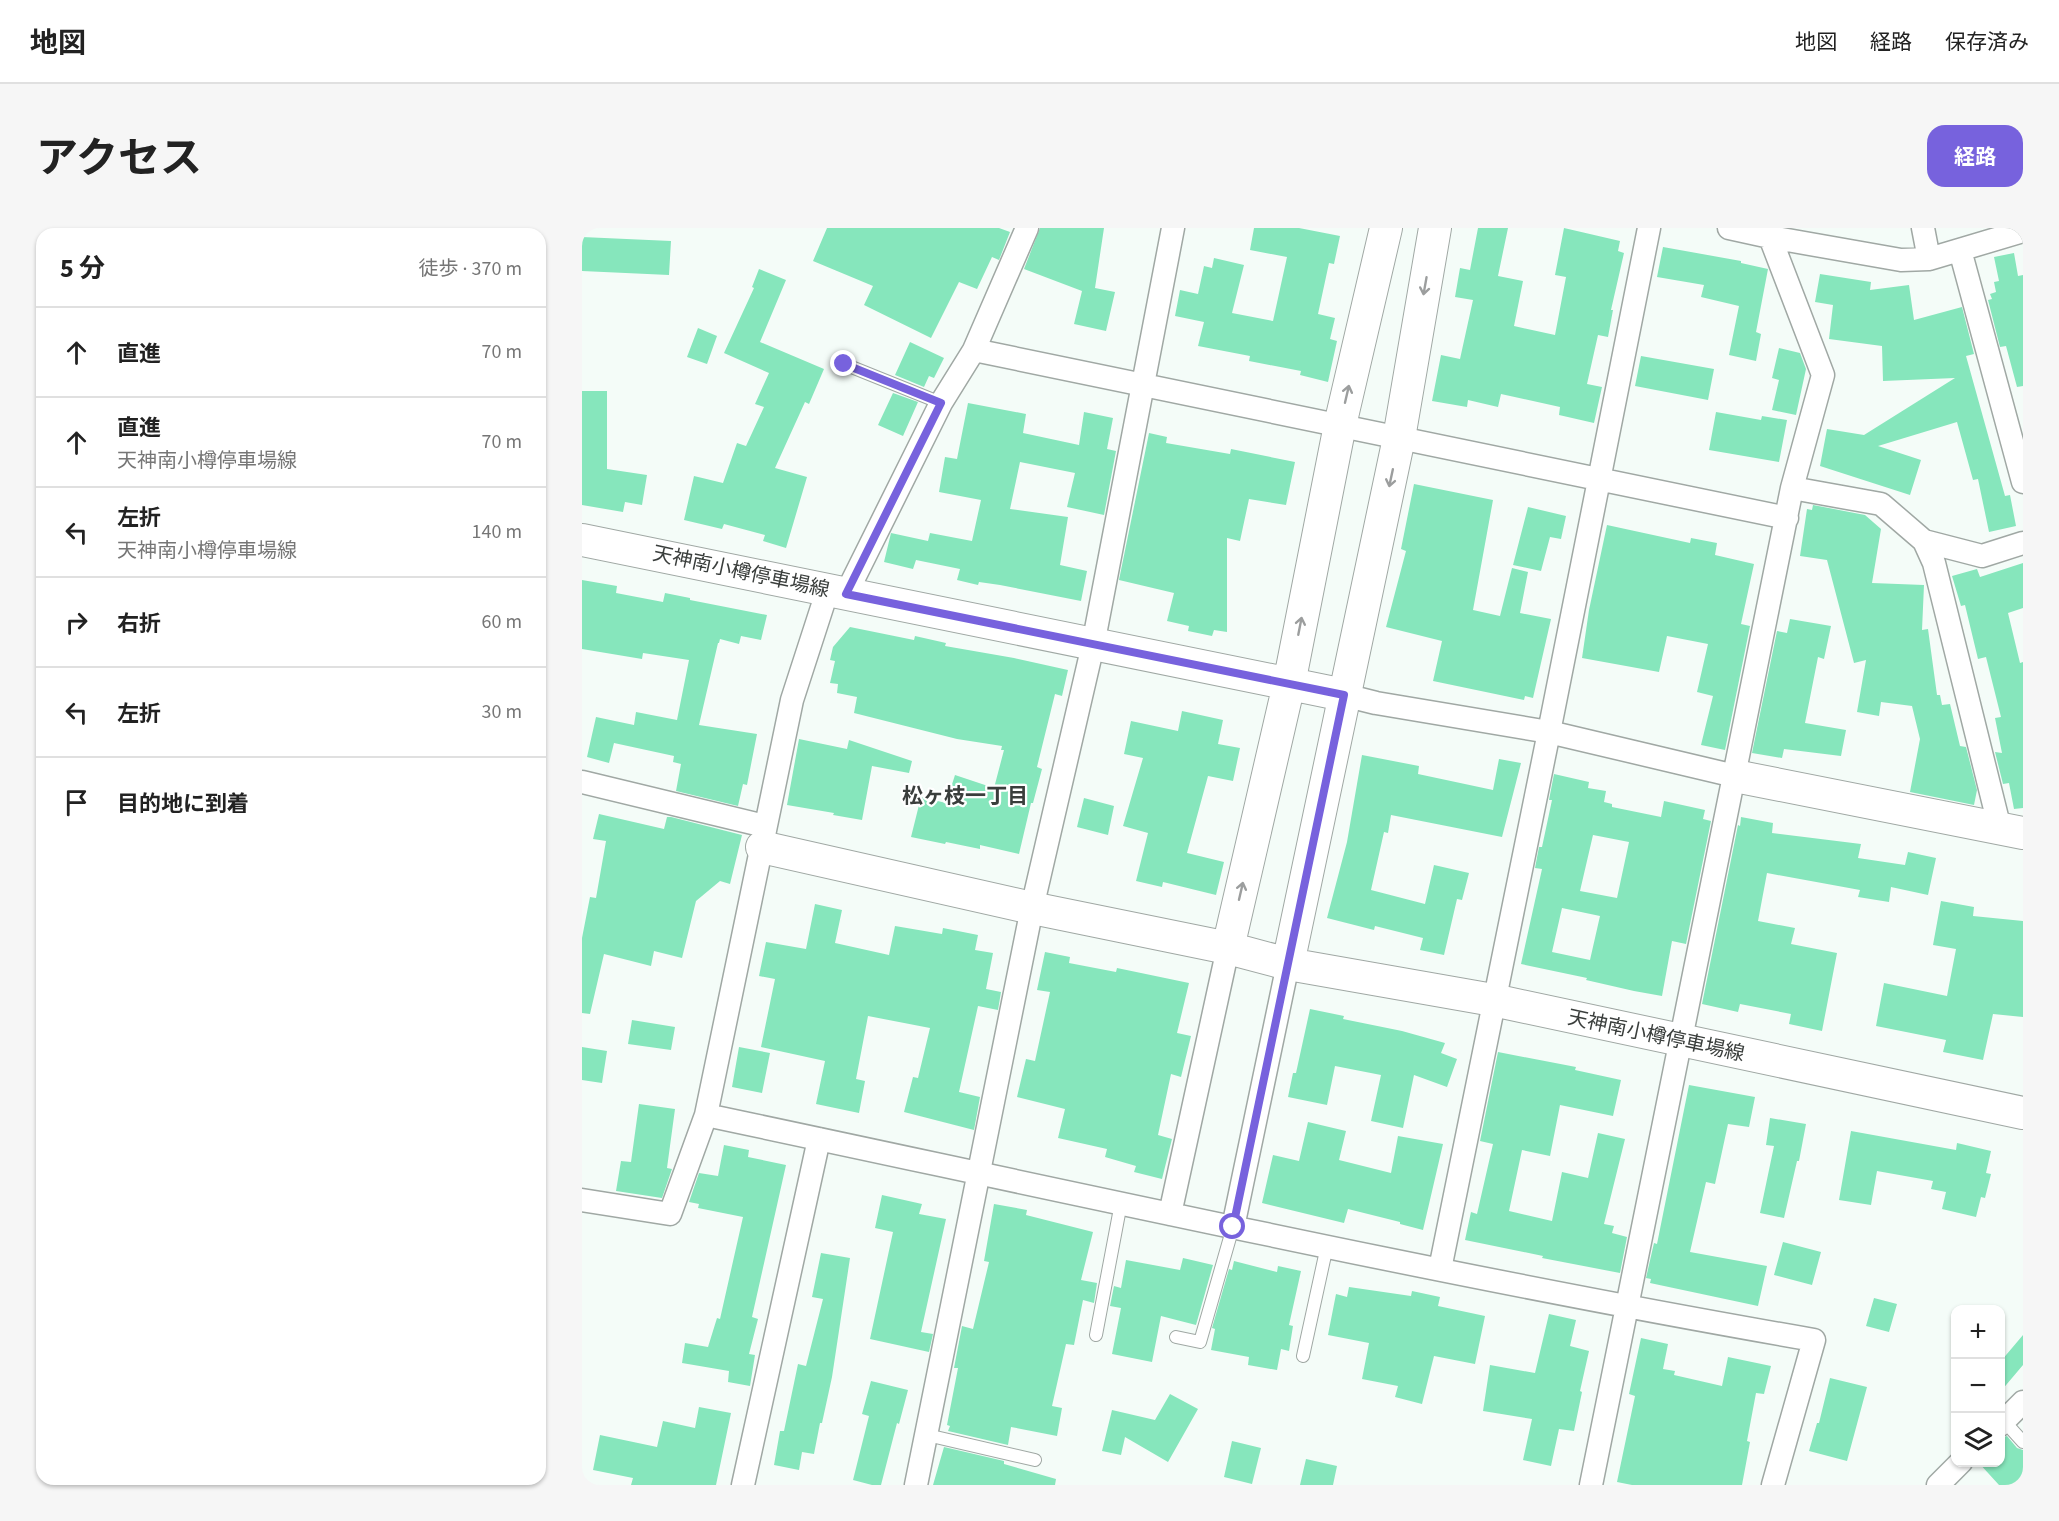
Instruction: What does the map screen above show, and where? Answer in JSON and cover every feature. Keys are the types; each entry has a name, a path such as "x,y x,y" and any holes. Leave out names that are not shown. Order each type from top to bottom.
{"main road":[{"path":"1228,948 1289,684 1340,425 1386,228"},
{"path":"1288,964 1399,438 1435,228"},
{"name":"天神南小樽停車場線","path":"582,540 1344,695"},
{"path":"1734,776 2011,831"},
{"name":"天神南小樽停車場線","path":"763,837 1032,908 1228,948 1288,964 1493,1000 2023,1113"}],"street":[{"path":"582,1200 670,1214 706,1115 792,700 837,591 941,403 974,350 1027,228"},
{"path":"916,1485 1032,908 1093,645 1173,228"},
{"path":"1440,1269 1649,228"},
{"path":"1729,228 1901,260 1929,259 2023,231"},
{"path":"1923,228 1929,259"},
{"path":"1592,1485 1792,488 1823,375 1770,237"},
{"path":"1960,249 2023,482"},
{"path":"974,350 1787,518"},
{"path":"1792,488 1881,504 1924,541 1934,563 2011,831"},
{"path":"1924,541 1982,556 2023,543"},
{"path":"1344,695 1376,703 1549,732 1734,776"},
{"path":"582,782 763,837"},
{"path":"1170,1214 1228,948"},
{"path":"1233,1227 1288,964"},
{"path":"706,1115 1627,1308 1814,1340 1773,1485"},
{"path":"742,1485 819,1139"},
{"path":"2005,1420 2023,1402"},
{"path":"1938,1485 1956,1467"}],"lane":[{"path":"844,364 941,403"},
{"path":"1096,1335 1121,1203"},
{"path":"1176,1337 1200,1342 1233,1227"},
{"path":"1303,1356 1327,1246"},
{"path":"2005,1426 2023,1442"},
{"path":"927,1435 1035,1460"}],"building":[{"path":"827,228 999,228 1010,232 999,260 992,257 977,289 959,282 931,338 864,305 873,286 813,261"},
{"path":"1040,228 1104,228 1095,288 1115,292 1106,331 1074,324 1082,291 1024,269"},
{"path":"1254,228 1299,228 1340,236 1334,264 1329,263 1318,314 1335,318 1330,339 1337,341 1328,382 1300,375 1301,371 1249,361 1250,356 1198,346 1204,322 1175,316 1180,290 1198,294 1204,266 1212,268 1214,258 1244,265 1232,313 1273,321 1287,257 1250,250"},
{"path":"1478,228 1508,228 1498,276 1523,281 1514,326 1555,335 1566,277 1555,275 1564,228 1620,241 1618,251 1624,253 1611,310 1613,310 1608,337 1598,335 1587,384 1602,387 1594,423 1559,415 1560,407 1501,394 1498,407 1468,400 1467,407 1432,401 1441,355 1460,359 1473,300 1455,297 1460,268 1470,270"},
{"path":"582,237 671,241 669,275 582,271"},
{"path":"1663,247 1741,261 1741,263 1768,269 1756,332 1761,334 1756,361 1729,355 1739,306 1701,297 1704,285 1657,277"},
{"path":"2014,253 2018,276 2023,275 2023,386 2017,387 2006,346 2000,347 1988,300 1992,299 1990,294 1996,292 1994,282 1999,281 1994,257"},
{"path":"759,269 786,280 760,342 824,369 809,404 805,402 775,468 807,477 786,548 763,541 765,535 724,524 722,529 684,520 694,476 723,483 737,443 746,446 764,407 755,404 769,373 724,353 754,288 752,287"},
{"path":"1820,274 1871,282 1870,290 1909,285 1914,320 1962,307 1974,354 1966,356 2005,496 2010,495 2016,526 1989,532 1978,479 1973,480 1957,422 1878,446 1921,460 1910,495 1820,466 1827,429 1864,435 1955,378 1883,381 1882,346 1829,339 1833,305 1815,302"},
{"path":"698,328 717,336 707,364 687,357"},
{"path":"910,342 944,358 934,378 929,376 924,387 895,375"},
{"path":"1779,348 1800,353 1806,369 1796,415 1772,410 1779,380 1772,378"},
{"path":"1641,356 1714,369 1708,400 1635,386"},
{"path":"582,391 607,391 607,469 647,475 642,505 625,502 623,512 582,505"},
{"path":"893,393 918,402 903,436 878,425"},
{"path":"968,403 1026,414 1023,433 1079,445 1084,412 1113,418 1107,449 1116,451 1104,515 1067,507 1075,473 1020,462 1010,509 1068,517 1060,565 1087,571 1081,601 1000,585 979,582 978,585 957,580 960,569 916,560 913,569 884,562 891,533 928,541 930,533 972,541 981,500 939,492 945,457 957,459"},
{"path":"1716,412 1761,420 1762,416 1787,420 1779,462 1709,450"},
{"path":"1149,433 1167,437 1166,443 1230,454 1231,449 1295,462 1286,505 1249,499 1240,541 1227,538 1227,632 1214,630 1212,636 1188,631 1189,626 1167,621 1174,593 1119,580"},
{"path":"1414,484 1493,500 1473,610 1500,616 1512,568 1528,572 1520,613 1551,619 1533,698 1525,696 1524,700 1433,681 1442,641 1386,627 1406,551 1401,549"},
{"path":"1813,505 1865,515 1881,529 1872,583 1924,585 1922,630 1928,629 1937,695 1940,695 1942,705 1950,704 1960,746 1966,747 1977,790 1974,805 1910,792 1920,739 1912,706 1881,702 1879,716 1857,712 1866,660 1854,663 1827,560 1800,556 1807,509 1812,510"},
{"path":"1528,507 1566,516 1561,539 1550,537 1541,571 1513,565"},
{"path":"1607,525 1690,543 1691,538 1717,543 1715,555 1754,564 1741,624 1750,626 1725,750 1701,745 1713,696 1697,692 1708,644 1667,636 1659,672 1582,658 1589,610"},
{"path":"2023,563 2023,608 2008,613 2020,663 2023,662 2023,808 2014,809 2009,783 2003,784 1995,752 2002,753 1995,718 2001,717 1986,657 1978,659 1965,605 1961,606 1952,576 1977,569 1980,577"},
{"path":"582,580 617,586 616,593 663,602 665,593 767,615 761,640 741,636 739,644 720,639 699,725 757,734 747,785 743,784 738,806 676,791 681,764 673,762 674,756 614,743 609,763 587,757 596,717 634,725 636,712 677,720 689,660 643,653 642,659 582,649"},
{"path":"1790,619 1831,626 1824,659 1818,657 1805,723 1846,730 1841,756 1784,749 1782,758 1752,753 1777,631 1787,633"},
{"path":"850,627 914,640 915,636 946,643 945,646 1068,670 1062,696 1055,694 1037,767 1042,769 1019,854 980,845 980,849 911,837 921,797 946,803 955,775 994,788 1004,750 1001,750 1002,746 957,739 854,713 857,697 837,693 838,684 830,683 835,661 830,660 833,647"},
{"path":"1182,711 1223,720 1218,744 1240,748 1233,781 1208,776 1187,853 1224,862 1216,895 1163,882 1162,887 1136,881 1148,833 1123,826 1143,758 1124,754 1131,721 1178,731"},
{"path":"799,739 847,749 849,740 912,761 909,773 872,766 862,820 787,805"},
{"path":"1362,755 1419,766 1418,774 1493,790 1499,759 1521,763 1502,837 1391,815 1388,833 1384,832 1371,890 1425,904 1434,865 1469,873 1462,900 1457,899 1444,955 1420,950 1423,938 1375,926 1374,930 1327,918 1347,842"},
{"path":"1554,774 1589,782 1588,788 1606,791 1604,802 1612,804 1612,807 1661,817 1664,801 1705,810 1703,819 1711,821 1686,944 1672,941 1662,996 1521,964 1542,869 1535,868 1552,800 1549,800","holes":["1593,835 1629,842 1617,898 1580,891","1562,908 1600,916 1590,960 1552,952"]},
{"path":"1084,798 1114,806 1108,835 1077,827"},
{"path":"599,814 664,829 667,817 671,817 742,835 730,884 720,881 696,901 682,958 654,951 651,966 604,954 590,1014 582,1013 582,938 590,897 596,898 606,841 593,839"},
{"path":"1741,817 1773,823 1772,833 1861,844 1858,858 1905,865 1908,852 1936,858 1928,895 1891,887 1889,902 1858,897 1860,890 1767,873 1758,921 1795,928 1791,944 1837,953 1822,1031 1789,1024 1791,1014 1740,1004 1738,1012 1702,1004"},
{"path":"1941,901 1974,907 1973,916 2023,921 2023,1017 1993,1014 1983,1060 1943,1052 1946,1040 1876,1026 1884,983 1947,996 1956,949 1933,945"},
{"path":"815,904 842,910 835,943 889,955 895,926 942,934 943,928 978,935 975,950 993,953 986,989 1001,992 998,1010 978,1006 959,1092 980,1097 974,1130 904,1112 913,1077 918,1078 930,1028 868,1016 856,1079 865,1081 859,1113 816,1104 825,1061 761,1047 775,979 759,976 766,942 806,949"},
{"path":"1045,952 1070,957 1069,963 1116,972 1117,968 1189,983 1177,1033 1191,1036 1181,1077 1171,1074 1158,1135 1172,1139 1162,1179 1134,1172 1136,1166 1105,1157 1107,1149 1058,1138 1065,1109 1017,1097 1026,1059 1035,1061 1050,992 1037,990"},
{"path":"1310,1009 1445,1043 1441,1053 1457,1059 1447,1087 1414,1075 1403,1128 1371,1121 1381,1075 1335,1066 1327,1105 1288,1097 1293,1073 1296,1073"},
{"path":"632,1020 675,1027 671,1050 628,1044"},
{"path":"582,1047 607,1051 602,1083 582,1080"},
{"path":"739,1047 770,1053 762,1093 732,1087"},
{"path":"1498,1052 1576,1067 1575,1070 1621,1080 1613,1116 1560,1105 1550,1156 1522,1150 1509,1211 1552,1221 1562,1172 1588,1178 1598,1133 1625,1139 1604,1224 1614,1226 1612,1233 1627,1237 1620,1273 1465,1240 1471,1212 1477,1214 1493,1144 1480,1141"},
{"path":"1689,1085 1755,1097 1749,1127 1728,1124 1715,1184 1706,1182 1690,1252 1767,1266 1758,1306 1650,1283 1651,1279 1646,1278 1654,1243 1657,1244"},
{"path":"639,1104 675,1109 667,1168 672,1169 662,1198 616,1191 621,1161 631,1162"},
{"path":"1770,1118 1806,1124 1784,1218 1760,1213 1774,1146 1766,1145"},
{"path":"1308,1122 1346,1131 1339,1160 1391,1173 1398,1136 1443,1144 1423,1230 1348,1209 1344,1223 1262,1203 1273,1155 1299,1161"},
{"path":"1851,1131 1956,1150 1957,1143 1991,1151 1986,1173 1991,1174 1985,1198 1981,1197 1976,1217 1942,1209 1946,1192 1931,1189 1933,1181 1877,1171 1871,1205 1839,1200"},
{"path":"724,1145 749,1150 748,1157 786,1165 752,1317 758,1319 749,1354 755,1355 750,1386 728,1382 729,1371 682,1363 685,1343 708,1347 717,1318 720,1319 743,1217 698,1208 699,1204 689,1202 699,1173 718,1176"},
{"path":"882,1195 922,1204 919,1214 946,1219 921,1332 933,1334 929,1352 870,1339 893,1232 875,1228"},
{"path":"994,1204 1027,1210 1026,1215 1093,1232 1081,1280 1097,1283 1094,1303 1083,1300 1074,1345 1066,1344 1052,1406 1062,1408 1057,1436 1011,1427 1008,1445 948,1431 950,1426 947,1425 958,1368 954,1368 962,1326 973,1329 989,1262 984,1261"},
{"path":"1783,1242 1821,1252 1812,1285 1774,1275"},
{"path":"821,1253 850,1258 832,1377 822,1423 820,1423 814,1454 802,1452 799,1470 774,1465 780,1431 784,1431 798,1364 806,1366 823,1299 812,1297"},
{"path":"1183,1258 1213,1265 1196,1325 1161,1316 1152,1362 1112,1354 1121,1308 1110,1306 1114,1286 1121,1288 1126,1260 1180,1270"},
{"path":"1234,1261 1277,1272 1278,1266 1301,1271 1289,1325 1293,1326 1289,1351 1281,1349 1277,1370 1248,1365 1249,1357 1211,1350 1215,1329 1212,1328 1229,1269 1232,1270"},
{"path":"1349,1287 1411,1296 1412,1291 1440,1297 1438,1306 1485,1316 1475,1364 1434,1356 1422,1404 1395,1397 1398,1386 1362,1379 1369,1343 1328,1335 1336,1294 1347,1297"},
{"path":"1874,1298 1897,1304 1889,1332 1866,1326"},
{"path":"1549,1314 1576,1320 1570,1346 1589,1351 1574,1431 1559,1429 1551,1466 1523,1460 1532,1419 1483,1411 1490,1365 1535,1373"},
{"path":"2023,1335 2023,1365 2005,1386 2005,1359"},
{"path":"1641,1338 1668,1344 1663,1369 1675,1371 1674,1375 1722,1386 1728,1357 1771,1366 1764,1394 1756,1393 1742,1485 1632,1485 1617,1482 1635,1396 1629,1394"},
{"path":"1830,1378 1867,1387 1847,1461 1809,1451 1817,1423 1819,1423"},
{"path":"871,1381 908,1390 881,1485 853,1480 869,1416 862,1414"},
{"path":"1170,1394 1198,1409 1168,1462 1125,1437 1121,1455 1102,1451 1112,1410 1155,1420"},
{"path":"699,1407 731,1413 716,1485 631,1485 633,1478 593,1470 600,1435 657,1447 663,1421 695,1428"},
{"path":"2007,1436 2017,1448 2023,1450 2023,1485 1999,1485 1983,1467 2005,1467 2005,1437"},
{"path":"1232,1441 1261,1448 1252,1484 1224,1477"},
{"path":"944,1447 1004,1461 1004,1464 1056,1479 1055,1485 933,1485"},
{"path":"1306,1459 1337,1466 1333,1485 1300,1485"}],"district":[{"name":"松ヶ枝一丁目","path":"965,796"}],"route":[{"path":"844,364 941,403 846,594 1344,695 1233,1227"}]}
